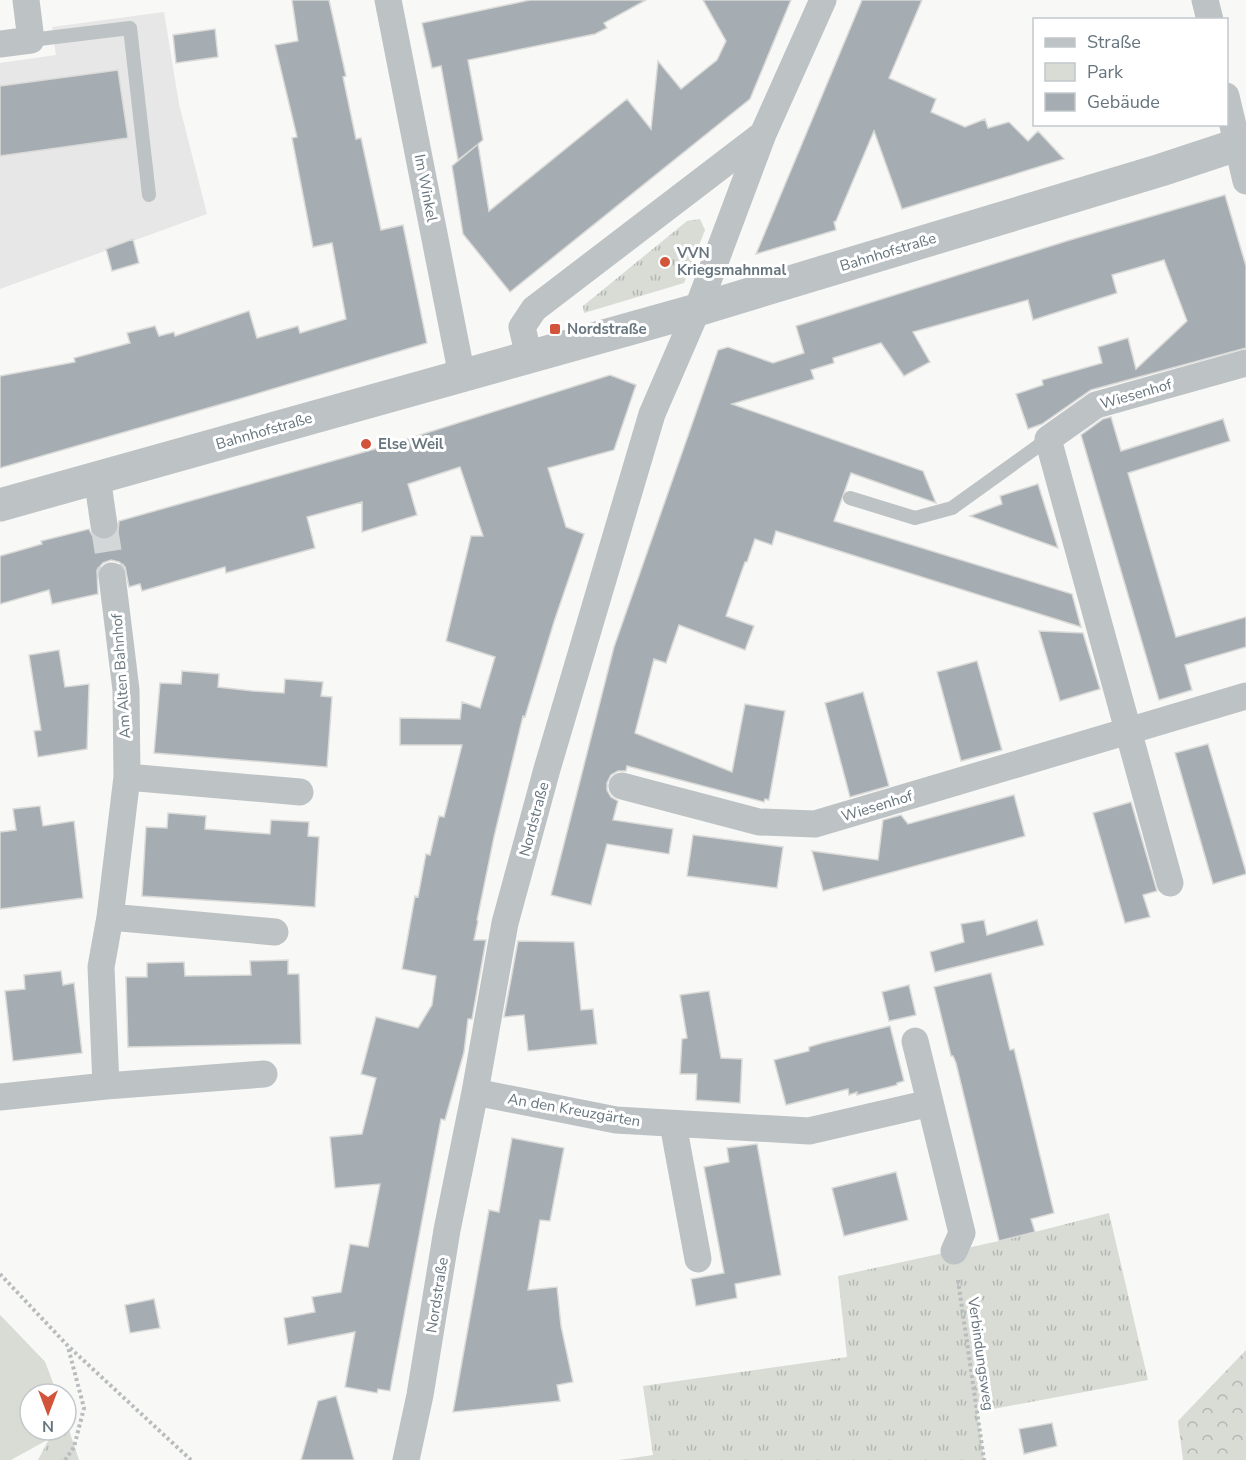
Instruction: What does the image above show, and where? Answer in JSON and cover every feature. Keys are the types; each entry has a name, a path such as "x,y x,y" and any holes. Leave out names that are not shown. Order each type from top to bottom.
{"street":[{"path":"0,44 31,40 26,0"},
{"name":"Im Winkel","path":"388,0 462,375"},
{"name":"Nordstraße","path":"406,1460 420,1395 447,1230 475,1092 505,923 544,780 652,414 697,310 763,134 824,0"},
{"path":"1228,99 1242,143 1246,181"},
{"path":"529,357 522,327 534,309 763,134"},
{"name":"Bahnhofstraße","path":"0,505 697,310 1242,143"},
{"name":"Wiesenhof","path":"1048,439 1096,405 1246,363"},
{"path":"1048,439 1170,883"},
{"path":"97,477 104,525"},
{"name":"Am Alten Bahnhof","path":"106,1086 101,967 110,917 127,777 126,690 111,576"},
{"name":"Wiesenhof","path":"622,786 759,822 815,824 1246,696"},
{"path":"127,777 300,792"},
{"path":"110,917 275,932"},
{"path":"915,1041 962,1233 954,1251"},
{"path":"0,1097 264,1074"},
{"name":"An den Kreuzgärten","path":"475,1092 616,1120 809,1131 930,1103"},
{"path":"673,1124 698,1259"}],"lane":[{"path":"31,40 130,28 149,195"},
{"path":"850,498 915,518 952,508 1048,439"}],"path":[{"name":"Verbindungsweg","path":"954,1251 984,1460"},
{"path":"0,1274 68,1346 191,1460"},
{"path":"65,1460 74,1448 84,1408 68,1346"}],"shaded area":[{"path":"164,12 179,104 207,214 0,289 0,63 56,55 52,27"}],"green space":[{"path":"700,219 705,230 684,283 584,313 583,306 687,221"},
{"path":"1109,1213 1148,1380 977,1412 984,1460 619,1460 653,1455 643,1386 847,1357 838,1276 999,1241"},
{"path":"0,1315 45,1362 52,1382 18,1382 18,1442 44,1442 11,1460 0,1460"},
{"path":"0,1315 45,1362 52,1382 18,1382 18,1442 35,1442 1,1460"},
{"path":"1246,1350 1246,1460 1183,1460 1178,1421"},
{"path":"47,1442 73,1442 79,1460 38,1460"}],"building":[{"path":"292,0 329,0 346,76 343,77 356,139 361,138 381,230 403,225 427,343 0,468 0,376 75,362 74,358 130,343 127,333 155,326 159,336 174,332 175,336 249,311 257,338 298,326 300,333 346,319 332,243 313,247 292,138 297,137 275,45 298,41"},
{"path":"530,0 646,0 604,23 607,28 595,34 468,60 483,140 478,144 489,211 627,99 651,129 658,61 681,89 717,60 726,41 703,0 791,0 750,99 510,292 463,234 452,166 477,145 458,160 441,66 432,68 422,23"},
{"path":"862,0 922,0 889,78 936,99 931,112 965,127 985,119 988,128 1009,122 1028,141 1038,131 1064,159 902,209 874,131 834,222 836,230 756,254"},
{"path":"215,29 218,57 176,63 173,35"},
{"path":"118,70 128,138 0,156 0,86"},
{"path":"1225,195 1246,266 1246,348 1091,390 1042,424 1028,429 1016,394 1043,385 1042,380 1102,363 1098,347 1128,338 1136,369 1187,321 1164,260 1112,275 1117,293 1033,320 1028,300 913,332 930,362 904,376 881,343 833,358 834,363 811,370 814,379 732,404 923,471 936,503 851,473 834,521 1072,594 1081,627 776,531 772,545 755,539 726,616 754,626 745,650 679,625 666,663 654,659 635,733 732,772 745,704 785,711 769,800 765,799 764,802 627,766 626,771 618,771 611,775 607,783 607,790 611,797 618,801 613,820 673,829 669,854 607,844 591,905 551,895 614,647 718,350 728,347 773,363 804,353 796,326 1070,240"},
{"path":"133,239 139,263 112,271 106,249"},
{"path":"610,375 636,385 614,450 548,468 566,527 584,534 525,717 523,716 494,837 474,940 486,940 472,1019 468,1019 464,1052 445,1120 441,1119 390,1391 378,1389 377,1393 345,1387 355,1332 288,1345 284,1318 315,1312 312,1297 341,1292 350,1244 368,1247 380,1184 335,1188 330,1137 362,1134 376,1078 361,1074 376,1017 418,1028 432,1005 436,976 402,969 415,896 418,897 426,854 430,855 439,816 444,817 462,745 400,745 400,718 460,719 462,702 480,708 495,657 446,641 471,536 483,536 460,467 408,484 417,515 362,532 362,502 307,517 315,548 226,573 225,567 142,591 140,584 129,587 125,567 111,560 103,563 97,570 98,594 52,604 49,590 0,604 0,556 42,544 41,541 89,529 98,539 107,540 114,537 118,531 119,521 382,447"},
{"path":"1111,417 1121,451 1223,419 1230,441 1128,473 1176,637 1246,617 1246,647 1185,665 1192,690 1159,700 1081,435 1103,419"},
{"path":"1038,484 1058,548 970,516 1002,504 1000,496"},
{"path":"1039,631 1083,633 1100,689 1060,701"},
{"path":"59,650 65,687 89,684 87,749 38,757 34,731 41,730 29,655"},
{"path":"977,661 1002,750 961,761 937,672"},
{"path":"182,671 219,674 218,687 253,691 284,693 285,679 323,682 321,696 332,697 327,767 154,753 160,683 181,684"},
{"path":"863,692 889,786 850,797 825,703"},
{"path":"1208,744 1246,872 1246,874 1213,884 1175,753"},
{"path":"1014,795 1025,836 823,891 812,851 878,860 883,820 901,815 908,824"},
{"path":"1131,802 1157,891 1143,895 1150,917 1125,923 1093,813"},
{"path":"40,806 43,826 74,821 83,898 0,909 0,832 16,830 13,809"},
{"path":"168,813 206,816 205,829 270,834 271,820 309,822 308,836 319,837 315,907 142,896 146,827 167,828"},
{"path":"693,835 783,847 777,888 687,876"},
{"path":"984,920 987,935 1037,920 1044,945 935,972 930,952 964,942 961,924"},
{"path":"518,941 574,942 581,1010 593,1009 597,1044 528,1051 524,1015 504,1017"},
{"path":"288,960 288,974 299,974 301,1044 128,1047 126,977 147,977 147,963 184,962 185,976 251,975 250,961"},
{"path":"61,971 63,985 74,983 82,1053 13,1061 5,991 25,989 24,975"},
{"path":"991,973 1010,1050 1014,1049 1054,1213 1031,1219 1035,1232 999,1241 956,1063 951,1056 934,987"},
{"path":"909,985 916,1015 889,1021 882,992"},
{"path":"709,991 721,1058 742,1059 740,1103 696,1100 697,1074 680,1074 682,1039 687,1038 680,995"},
{"path":"890,1026 904,1081 897,1085 857,1095 857,1092 849,1095 848,1089 786,1105 774,1060 809,1051 809,1047 822,1043"},
{"path":"512,1138 564,1148 550,1221 540,1220 528,1290 557,1287 561,1326 573,1382 557,1385 560,1401 453,1412 489,1210 499,1212"},
{"path":"757,1144 781,1275 735,1284 737,1298 696,1306 691,1279 724,1273 704,1167 729,1162 727,1148"},
{"path":"896,1172 908,1220 844,1236 832,1188"},
{"path":"154,1299 160,1328 130,1333 125,1305"},
{"path":"336,1396 354,1460 301,1460 318,1401"},
{"path":"1052,1423 1057,1446 1024,1454 1019,1429"}],"tunnel":[{"path":"104,525 112,576"}],"place":[{"name":"VVN Kriegsmahnmal","path":"665,262"},
{"name":"Nordstraße","path":"555,329"},
{"name":"Else Weil","path":"366,444"}]}
